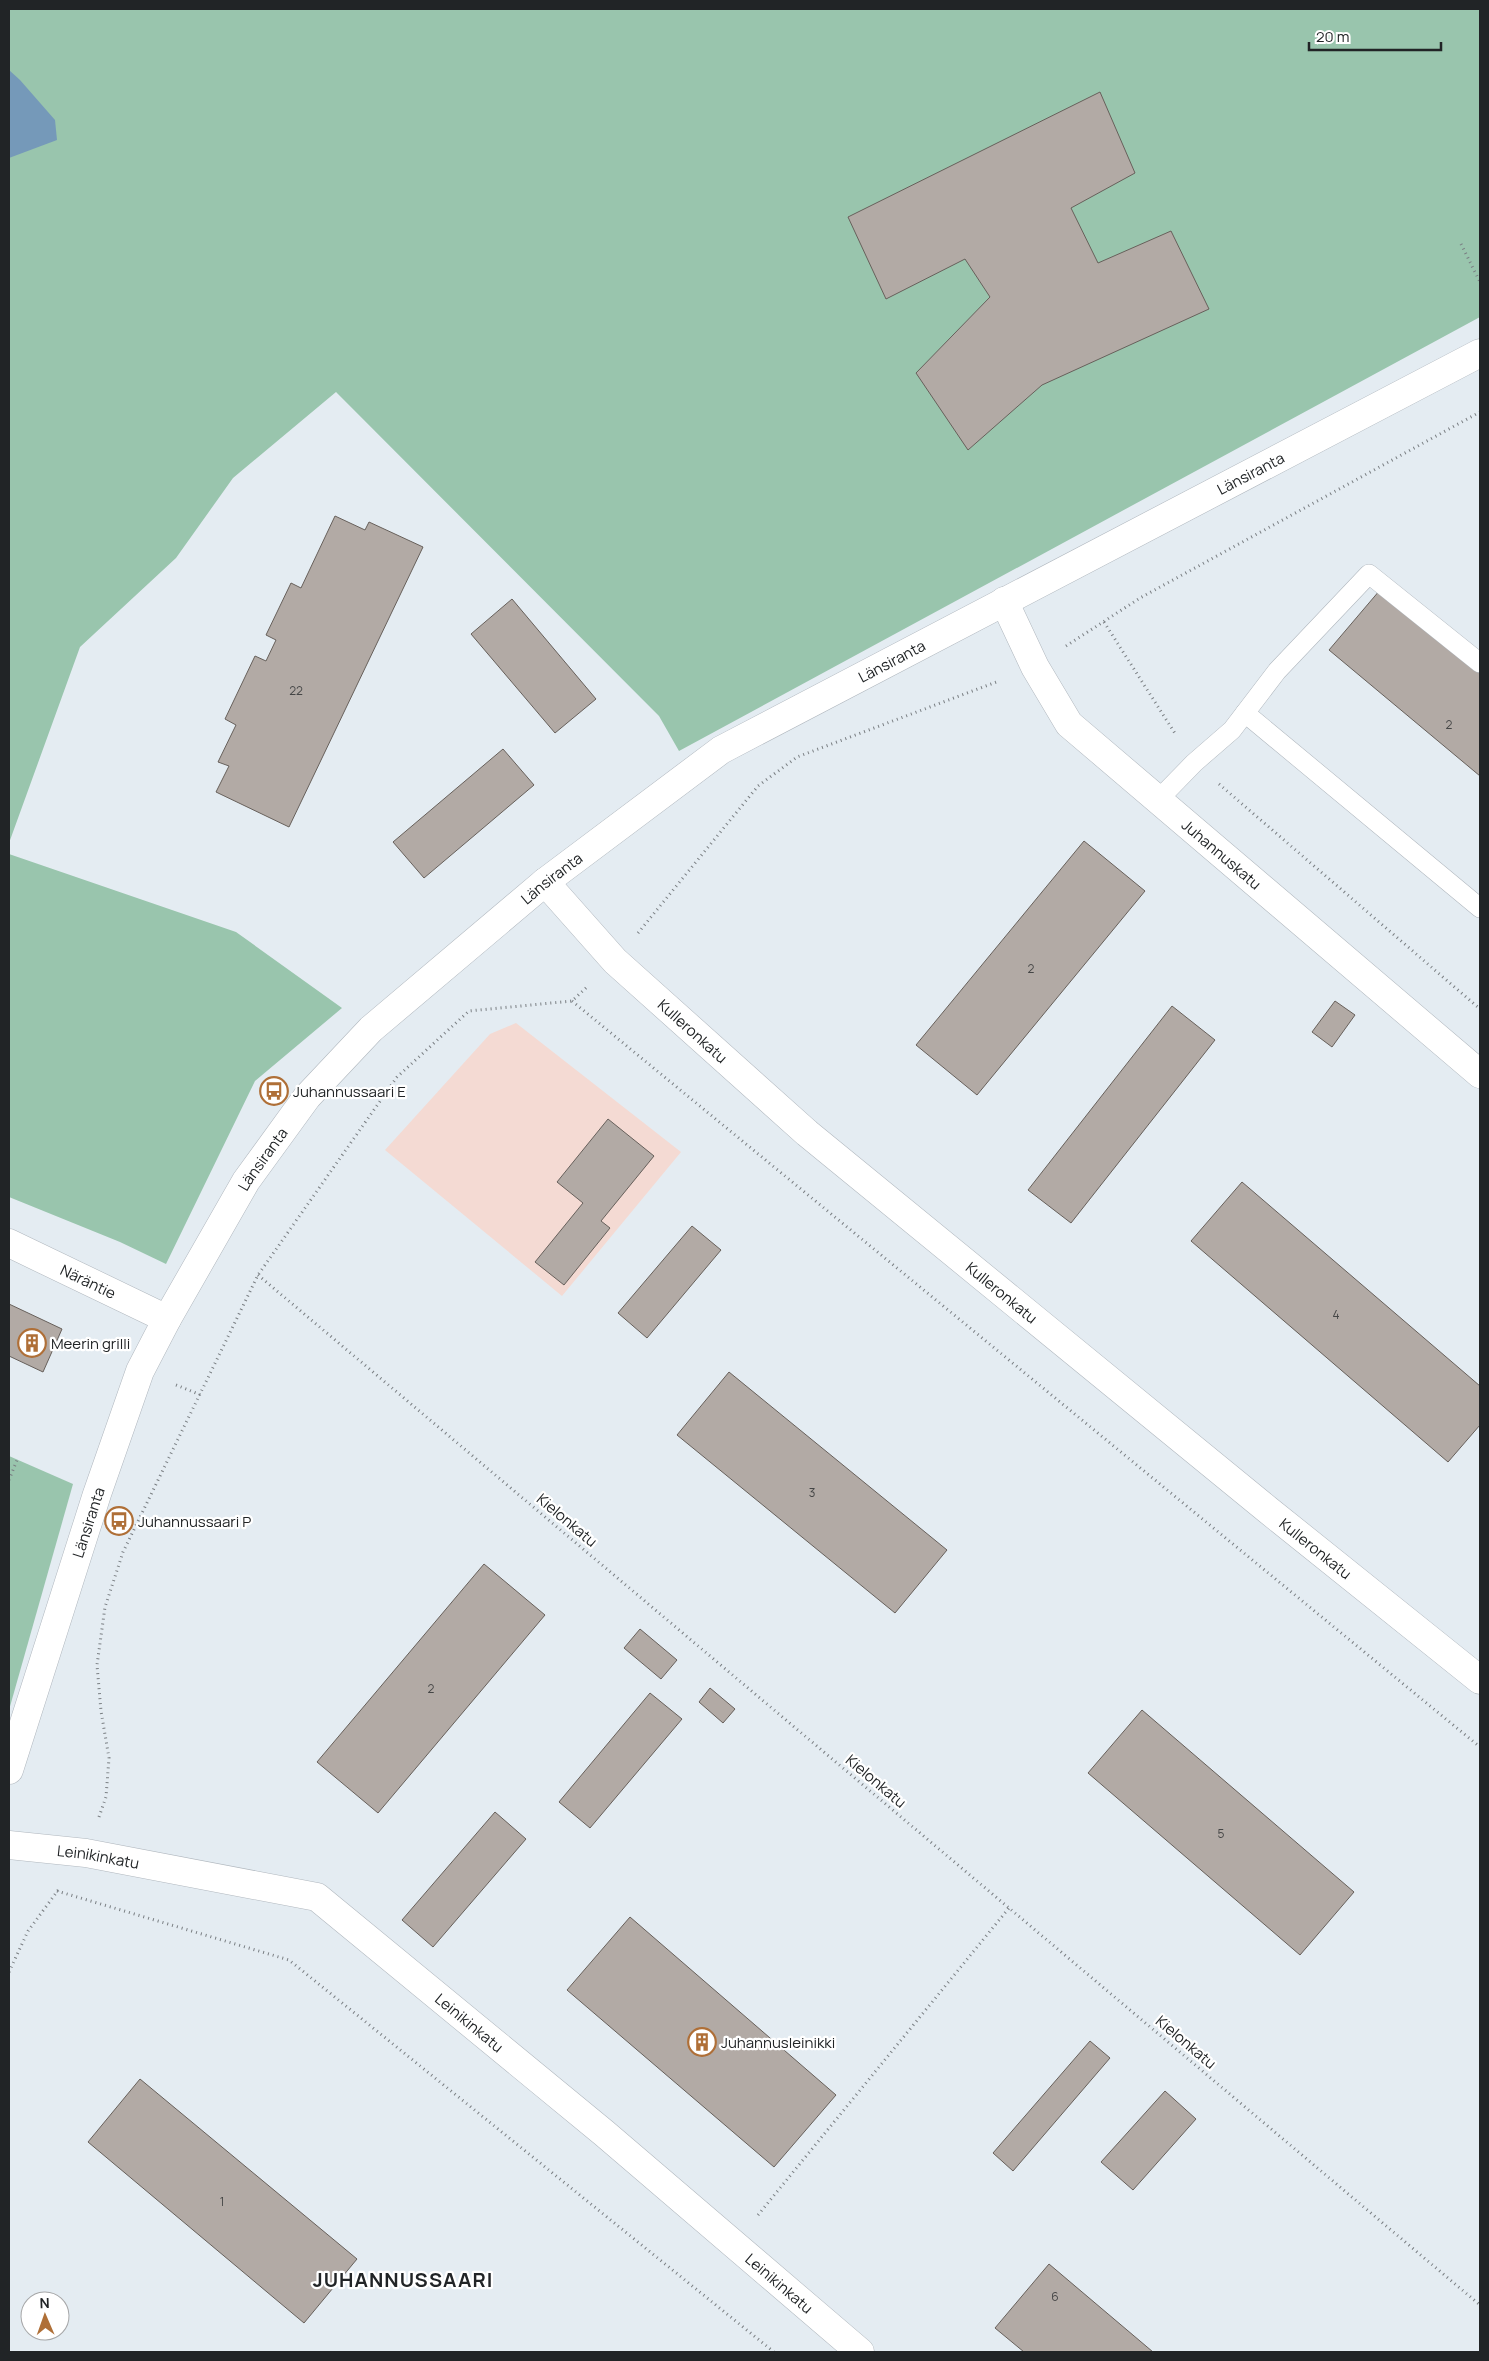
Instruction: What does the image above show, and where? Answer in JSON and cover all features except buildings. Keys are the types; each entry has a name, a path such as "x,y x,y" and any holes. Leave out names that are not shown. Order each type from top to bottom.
{"street":[{"name":"Länsiranta","path":"9,1770 97,1494 140,1371 167,1319 246,1181 307,1097 371,1029 546,882 721,750 1480,353"},
{"name":"Juhannuskatu","path":"1004,601 1035,667 1069,724 1480,1074"},
{"name":"Kulleronkatu","path":"546,882 615,961 814,1139 1268,1510 1480,1680"},
{"name":"Näräntie","path":"9,1243 167,1319"},
{"name":"Leinikinkatu","path":"9,1845 86,1852 317,1897 604,2133 860,2352"}],"lane":[{"path":"1158,801 1194,763 1232,730 1277,671 1369,574 1480,663"},
{"path":"1245,713 1480,908"}],"path":[{"path":"1461,244 1480,282"},
{"path":"9,1972 28,1931 86,1852 106,1797 109,1758 101,1711 97,1665 105,1607 123,1552 258,1275 397,1077 469,1011 572,1001 615,961 758,786 797,757 1035,667 1140,598 1480,412"},
{"path":"1104,622 1194,763 1480,1009"},
{"path":"572,1001 1480,1747"},
{"name":"Kielonkatu","path":"258,1275 1480,2305"},
{"path":"9,1480 17,1460"},
{"path":"58,1891 290,1960 774,2352"},
{"path":"734,2244 1009,1908"}],"shaded area":[{"path":"516,1023 681,1152 562,1296 385,1150 490,1034"}],"green space":[{"path":"9,9 1480,9 1480,317 679,751 659,716 336,392 233,478 176,558 80,647 9,843"},
{"path":"9,854 236,932 342,1008 255,1081 166,1264 120,1242 9,1197"},
{"path":"9,1456 73,1484 9,1710"}],"water":[{"path":"9,70 55,120 57,140 9,158"}],"place":[{"name":"Juhannussaari E","path":"274,1091"},
{"name":"Meerin grilli","path":"32,1343"},
{"name":"Juhannussaari P","path":"119,1521"},
{"name":"Juhannusleinikki","path":"702,2042"}],"district":[{"name":"JUHANNUSSAARI","path":"403,2279"}]}
